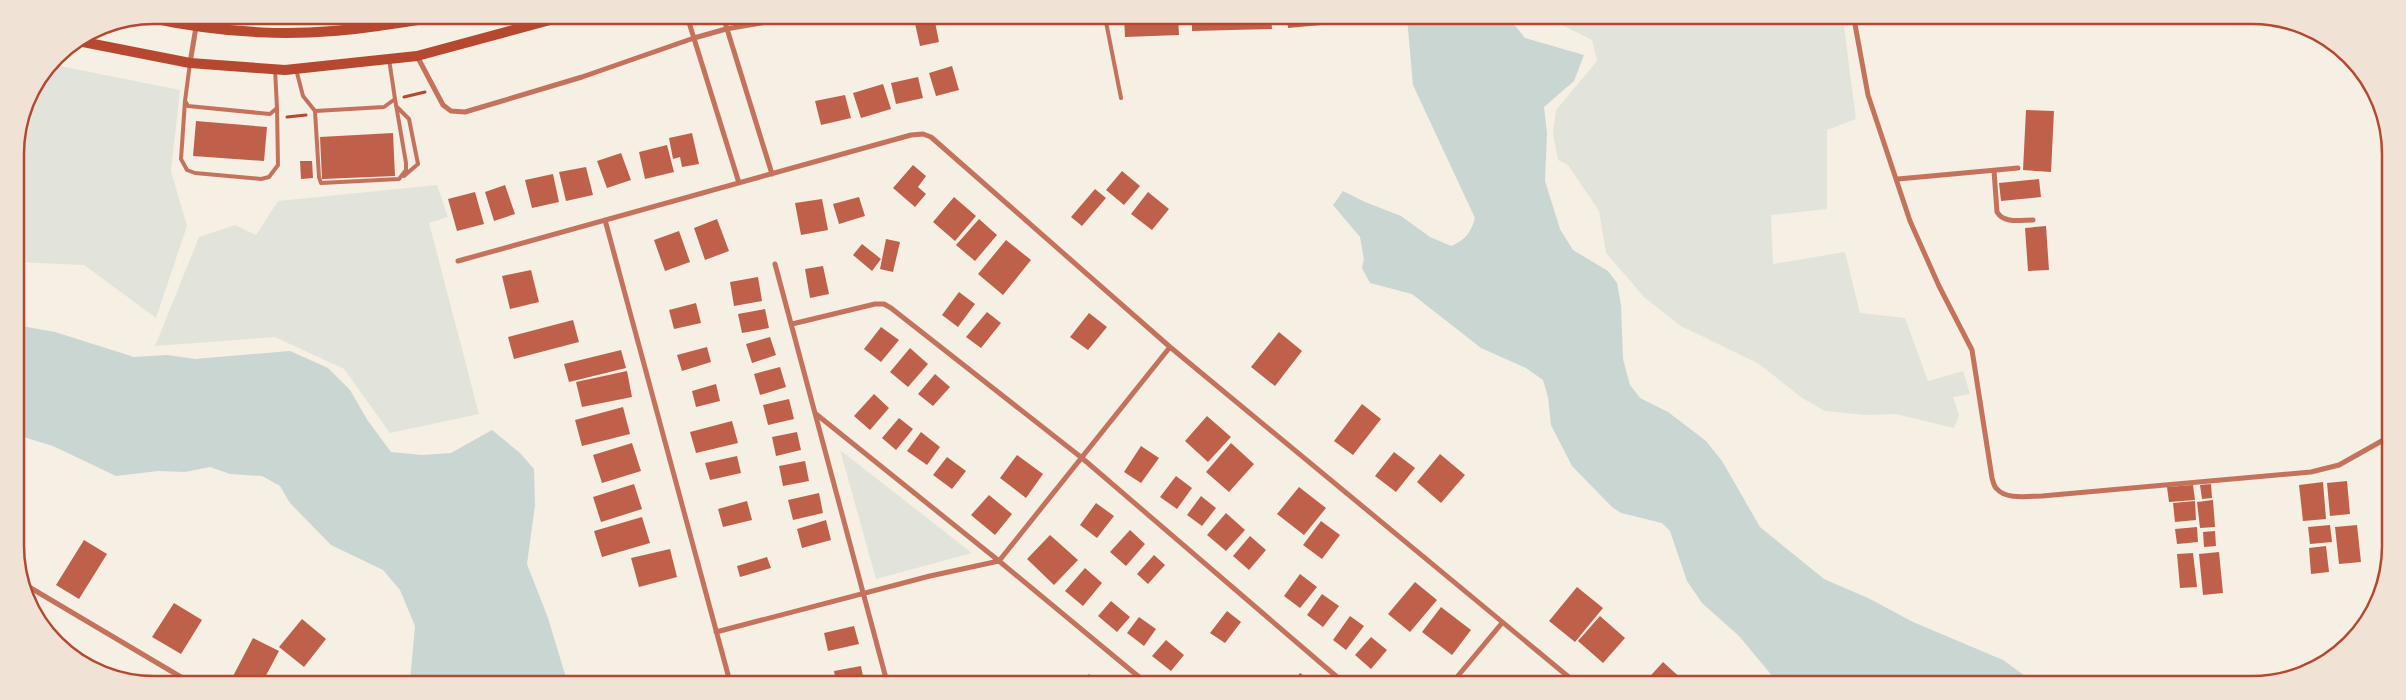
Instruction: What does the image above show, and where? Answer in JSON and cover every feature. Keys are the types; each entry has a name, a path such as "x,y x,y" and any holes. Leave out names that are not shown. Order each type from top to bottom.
{"main road":[{"path":"179,24 196,28 281,35 394,24"},
{"path":"87,43 190,63 296,69 417,56 535,24"}],"street":[{"path":"190,63 197,24"},
{"path":"690,24 739,183"},
{"path":"725,24 772,174"},
{"path":"417,56 443,105 451,111 465,112 582,77 694,38 726,29 755,24"},
{"path":"1855,24 1868,95 1898,180 1910,221 1972,350 1992,478 1997,490 2006,495 2042,496 2311,472 2339,465 2382,441"},
{"path":"458,261 911,134 923,134 931,137 1170,348 1567,676"},
{"path":"1898,180 2018,168"},
{"path":"1994,171 1997,212 2000,217 2005,220 2033,220"},
{"path":"605,220 728,676"},
{"path":"776,264 885,676"},
{"path":"792,324 884,304 1082,458 1336,676"},
{"path":"716,632 864,593 999,561 1170,348"},
{"path":"816,414 999,561 1138,676"},
{"path":"31,588 179,676"},
{"path":"1458,676 1502,623"}],"lane":[{"path":"355,24 356,29"},
{"path":"1106,24 1121,98"},
{"path":"389,59 406,163 406,170 399,179"},
{"path":"190,63 181,159 187,170 195,173 261,179 270,177 278,165 275,69"},
{"path":"296,69 303,96 315,111 318,177 321,183 399,179 411,172 418,164 409,119 396,106"},
{"path":"315,111 384,107 395,99"},
{"path":"185,101 191,108 260,114 270,114 276,108"}],"path":[{"path":"395,99 435,89"},
{"path":"277,118 305,116 315,111"}],"shaded area":[{"path":"1408,24 1514,24 1525,38 1584,55 1574,81 1544,107 1547,133 1545,181 1560,229 1573,250 1608,271 1617,283 1621,305 1623,359 1630,385 1640,398 1668,412 1706,441 1722,461 1760,527 1824,579 1868,598 1913,622 2003,660 2025,676 1772,676 1739,636 1702,603 1687,581 1670,531 1662,523 1621,513 1612,507 1572,466 1551,425 1548,397 1543,380 1526,368 1481,348 1412,294 1370,283 1362,268 1364,259 1360,237 1333,205 1343,191 1401,216 1430,237 1451,246 1467,235 1472,228 1475,218 1413,85"},
{"path":"1560,24 1844,24 1856,119 1827,130 1827,209 1771,215 1773,264 1845,252 1860,313 1905,318 1928,381 1963,371 1970,394 1953,397 1959,415 1954,428 1896,414 1865,415 1825,411 1802,398 1759,364 1681,326 1645,298 1606,253 1599,211 1568,165 1558,160 1553,134 1556,110 1597,61 1592,40"},
{"path":"58,66 180,90 171,171 187,226 156,318 84,265 24,262 24,146 26,129 41,89"},
{"path":"437,185 448,217 429,223 479,414 390,433 344,369 275,337 155,346 199,237 235,225 256,235 278,201"},
{"path":"24,326 55,332 134,357 167,355 195,359 290,351 328,368 350,390 368,421 391,452 422,455 451,453 492,430 520,453 534,469 535,505 527,564 548,618 565,676 410,676 415,626 400,590 383,570 331,545 290,503 280,486 262,476 230,474 210,467 185,472 158,471 116,476 53,446 24,437"},
{"path":"840,450 972,553 876,579"}],"building":[{"path":"915,24 935,24 939,42 920,46"},
{"path":"1124,24 1178,24 1179,35 1125,37"},
{"path":"1192,24 1272,24 1272,29 1192,31"},
{"path":"1288,24 1332,24 1288,28"},
{"path":"952,66 959,90 936,96 929,73"},
{"path":"918,77 923,98 896,104 891,83"},
{"path":"883,84 891,109 861,118 853,93"},
{"path":"845,95 851,118 821,125 815,101"},
{"path":"2026,110 2054,111 2051,172 2023,170"},
{"path":"196,121 267,127 264,161 193,156"},
{"path":"393,133 395,176 322,179 320,137"},
{"path":"692,133 699,164 682,167 680,157 673,159 669,138"},
{"path":"667,145 674,172 645,179 639,152"},
{"path":"621,153 631,180 607,188 597,161"},
{"path":"300,161 312,161 313,178 301,179"},
{"path":"913,165 926,176 918,187 926,194 915,207 893,188"},
{"path":"586,167 593,195 566,201 559,172"},
{"path":"1122,171 1140,186 1124,205 1106,190"},
{"path":"553,174 559,202 532,208 525,180"},
{"path":"2039,179 2041,197 2001,201 1999,183"},
{"path":"505,185 515,214 494,221 485,192"},
{"path":"1095,189 1106,198 1082,226 1071,217"},
{"path":"475,192 484,224 457,231 448,199"},
{"path":"1148,192 1169,209 1152,230 1131,214"},
{"path":"859,197 865,216 839,224 833,204"},
{"path":"954,197 976,216 955,241 933,222"},
{"path":"822,199 828,230 801,235 795,203"},
{"path":"717,219 729,251 705,260 694,228"},
{"path":"979,219 997,235 975,261 956,245"},
{"path":"2046,226 2049,270 2028,271 2025,228"},
{"path":"679,231 690,262 665,271 654,240"},
{"path":"886,239 900,242 893,272 880,269"},
{"path":"1006,240 1031,260 1003,295 978,274"},
{"path":"862,244 881,259 872,271 853,255"},
{"path":"823,266 829,294 810,298 805,269"},
{"path":"531,270 539,302 510,309 502,276"},
{"path":"758,277 762,301 734,306 730,282"},
{"path":"959,292 975,304 958,327 942,315"},
{"path":"696,303 701,323 674,329 669,310"},
{"path":"765,309 769,328 742,333 738,314"},
{"path":"987,312 1001,323 981,348 966,337"},
{"path":"1089,313 1107,327 1088,350 1070,337"},
{"path":"573,320 579,342 514,359 508,337"},
{"path":"881,327 899,340 881,362 864,349"},
{"path":"1279,332 1302,351 1275,386 1251,367"},
{"path":"770,337 776,355 752,363 746,344"},
{"path":"707,347 711,362 682,371 677,355"},
{"path":"910,348 928,364 908,387 890,372"},
{"path":"621,350 626,368 569,382 564,364"},
{"path":"780,367 786,387 760,395 754,374"},
{"path":"627,371 632,397 582,407 576,382"},
{"path":"935,374 950,387 933,406 918,394"},
{"path":"716,384 720,401 696,407 692,391"},
{"path":"874,394 889,408 870,430 854,416"},
{"path":"789,399 794,419 768,425 763,405"},
{"path":"1362,404 1381,419 1353,455 1334,441"},
{"path":"623,407 630,434 582,446 575,420"},
{"path":"1207,416 1231,437 1208,462 1185,441"},
{"path":"899,418 913,429 896,450 882,438"},
{"path":"732,421 738,443 696,453 690,432"},
{"path":"797,432 801,450 776,456 772,437"},
{"path":"921,432 940,447 927,465 907,451"},
{"path":"632,443 641,471 602,483 593,455"},
{"path":"1231,443 1254,464 1229,492 1206,472"},
{"path":"1141,446 1159,458 1141,483 1124,472"},
{"path":"1394,452 1415,468 1396,492 1375,476"},
{"path":"1440,454 1465,475 1441,503 1417,482"},
{"path":"1017,455 1043,474 1026,498 1000,478"},
{"path":"737,456 741,473 710,480 705,463"},
{"path":"947,457 966,471 952,489 933,475"},
{"path":"805,461 809,481 783,486 779,466"},
{"path":"1176,476 1192,488 1177,509 1160,497"},
{"path":"2347,481 2350,514 2330,516 2327,483"},
{"path":"2323,482 2326,519 2303,521 2299,485"},
{"path":"634,484 642,509 601,522 593,497"},
{"path":"2211,484 2212,498 2202,499 2200,485"},
{"path":"2193,485 2195,500 2169,502 2167,487"},
{"path":"1299,487 1326,508 1304,535 1277,514"},
{"path":"819,493 823,513 793,520 788,500"},
{"path":"989,495 1012,514 995,535 971,515"},
{"path":"1201,496 1216,508 1202,526 1187,515"},
{"path":"2213,500 2215,527 2200,528 2197,502"},
{"path":"747,501 752,520 723,527 718,509"},
{"path":"2195,501 2196,520 2175,522 2173,503"},
{"path":"1096,503 1114,516 1097,538 1080,525"},
{"path":"1226,513 1245,530 1226,551 1207,535"},
{"path":"642,517 650,543 602,557 594,531"},
{"path":"826,520 831,540 802,548 797,529"},
{"path":"1321,521 1340,535 1322,559 1303,545"},
{"path":"2330,525 2332,542 2310,544 2308,527"},
{"path":"2357,525 2361,562 2339,564 2335,527"},
{"path":"2197,527 2198,542 2177,544 2175,529"},
{"path":"1130,530 1145,544 1126,566 1110,552"},
{"path":"2215,531 2216,546 2204,547 2203,532"},
{"path":"1050,535 1078,560 1054,585 1027,559"},
{"path":"1250,536 1266,550 1249,570 1233,556"},
{"path":"84,540 107,554 79,599 56,585"},
{"path":"2326,546 2329,572 2311,574 2309,548"},
{"path":"670,549 677,577 639,587 631,558"},
{"path":"2219,552 2223,593 2203,595 2199,554"},
{"path":"2193,553 2197,587 2180,588 2177,554"},
{"path":"1154,555 1165,565 1148,584 1137,574"},
{"path":"767,557 771,568 740,577 737,566"},
{"path":"1085,568 1102,583 1083,606 1065,591"},
{"path":"1300,574 1317,587 1300,608 1284,596"},
{"path":"1415,582 1437,600 1410,632 1388,614"},
{"path":"1577,587 1603,608 1575,642 1549,621"},
{"path":"1322,594 1339,606 1323,627 1307,615"},
{"path":"1111,601 1130,617 1117,632 1098,616"},
{"path":"174,603 202,620 181,654 152,637"},
{"path":"1441,607 1471,630 1452,655 1422,632"},
{"path":"1227,611 1241,622 1225,643 1210,633"},
{"path":"1350,616 1364,626 1346,650 1333,640"},
{"path":"1600,616 1625,638 1603,663 1578,641"},
{"path":"1139,617 1156,629 1144,646 1127,633"},
{"path":"302,619 326,639 304,667 279,647"},
{"path":"854,626 859,644 828,651 824,633"},
{"path":"1371,637 1387,650 1371,669 1355,655"},
{"path":"253,638 279,651 266,676 233,676"},
{"path":"1166,640 1184,655 1171,671 1152,656"},
{"path":"1663,662 1678,676 1650,676"},
{"path":"861,666 863,676 835,676 834,671"}]}
